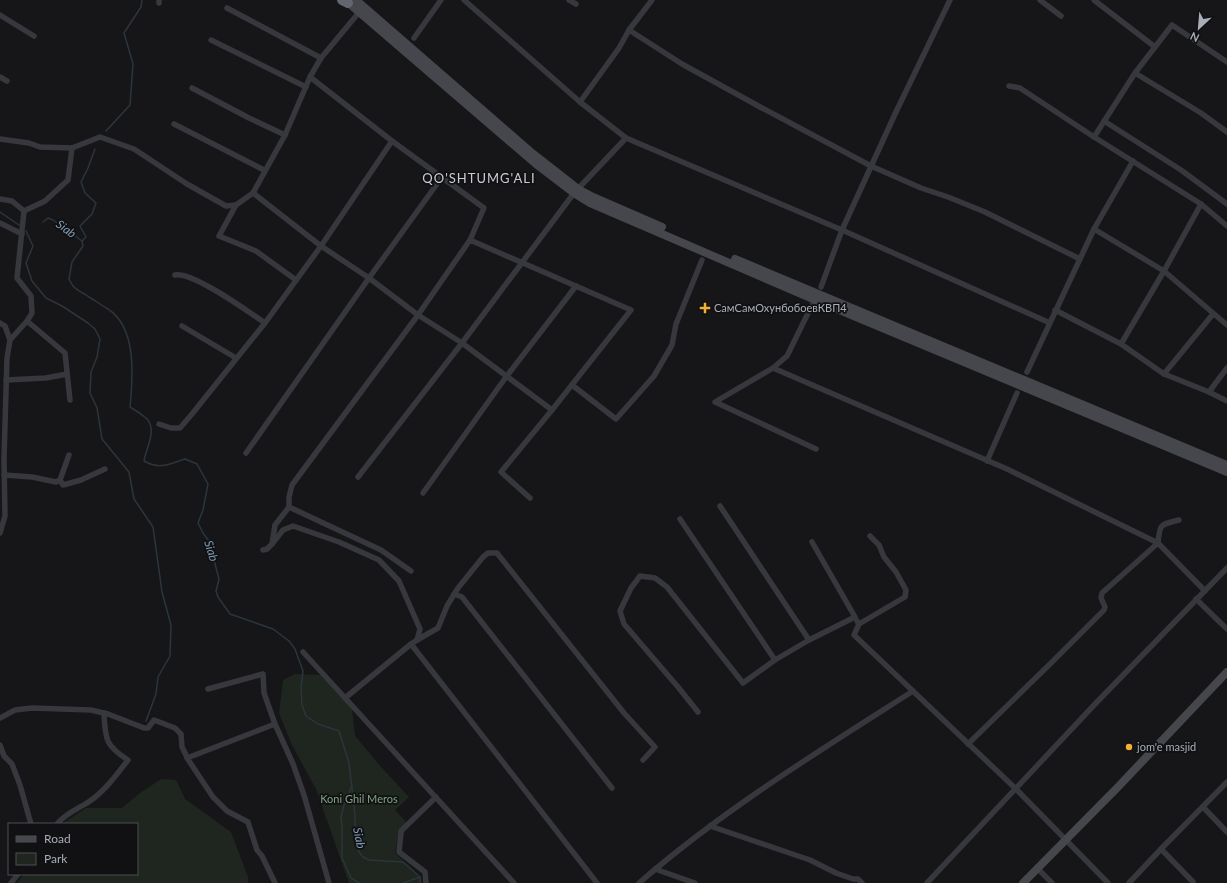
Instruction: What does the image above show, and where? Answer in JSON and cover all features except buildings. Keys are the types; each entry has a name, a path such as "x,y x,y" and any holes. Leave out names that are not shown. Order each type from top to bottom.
{"main road":[{"path":"348,1 362,10 519,150 576,191 590,203 813,299 1227,472"},
{"path":"576,191 818,295 1227,465"},
{"path":"1023,883 1227,672"}],"street":[{"path":"414,38 441,0"},
{"path":"464,0 580,102 626,138 842,230 1050,323"},
{"path":"569,0 576,4"},
{"path":"580,102 620,48 629,30 652,0"},
{"path":"821,287 842,230 950,0"},
{"path":"1040,0 1061,16"},
{"path":"1094,0 1155,47"},
{"path":"227,8 321,58"},
{"path":"296,280 256,251 219,236 236,205 253,193 264,170 285,135 310,77 321,58 362,10"},
{"path":"0,15 34,36"},
{"path":"1094,137 1135,74 1172,25 1227,62"},
{"path":"629,30 682,64 872,166 921,188 948,197 984,212 1080,259"},
{"path":"211,40 306,87"},
{"path":"1135,74 1201,113 1227,132"},
{"path":"0,77 7,81"},
{"path":"272,544 275,525 289,507 289,496 292,485 418,315 470,240 484,208 392,141 310,77"},
{"path":"1009,86 1020,88 1094,137 1201,204 1227,226"},
{"path":"192,88 285,135"},
{"path":"1104,121 1181,170 1227,204"},
{"path":"174,124 264,170"},
{"path":"0,140 30,143 40,147 72,148 100,137 134,148 187,184 226,206 236,205"},
{"path":"358,477 462,343 521,262 576,191 626,138"},
{"path":"159,424 171,428 180,428 265,323 321,246 392,141"},
{"path":"24,211 44,201 68,180 72,148"},
{"path":"1027,372 1094,229 1133,161"},
{"path":"246,453 368,278 442,177"},
{"path":"253,193 321,246 418,315 462,343 552,410"},
{"path":"0,199 12,201 24,211"},
{"path":"1121,344 1201,204"},
{"path":"10,340 32,313 31,296 17,278 24,211"},
{"path":"0,223 22,234"},
{"path":"1094,229 1164,271 1227,325"},
{"path":"470,240 631,310 501,472 530,498"},
{"path":"572,385 616,419 654,376 672,344 676,324 702,260"},
{"path":"175,275 186,275 218,291 265,323"},
{"path":"423,493 506,377 576,286"},
{"path":"812,306 787,356 772,368 715,402 816,449"},
{"path":"1055,310 1121,344 1164,374 1227,401"},
{"path":"1164,374 1213,314"},
{"path":"27,321 65,353 70,400"},
{"path":"0,323 5,326 10,340 7,358 2,458 6,516 0,533"},
{"path":"182,326 236,358"},
{"path":"772,368 987,461 1158,543 1205,591"},
{"path":"1209,392 1227,368"},
{"path":"6,380 46,378 67,374"},
{"path":"987,461 1017,393"},
{"path":"60,480 69,455"},
{"path":"60,480 63,485 81,480 105,469"},
{"path":"4,475 32,477 56,482 60,480"},
{"path":"720,506 809,640"},
{"path":"289,507 381,550 412,571"},
{"path":"680,519 775,660"},
{"path":"968,744 1104,610 1106,607 1101,598 1102,593 1158,543 1161,526 1179,520"},
{"path":"262,550 267,549 283,530 293,526 338,542 379,560 399,581 420,629 417,640"},
{"path":"870,536 879,545 884,557 896,572 906,590 905,597 859,624 854,635 1016,789 1108,883"},
{"path":"812,542 859,624"},
{"path":"345,698 411,644 438,628 447,606 454,594 483,557 488,553 498,554 624,713 655,747 644,760"},
{"path":"927,883 1096,702 1227,568"},
{"path":"698,712 624,624 620,611 640,576 655,578 668,587 743,683 775,660 809,640 855,617"},
{"path":"454,594 462,597 612,788"},
{"path":"1196,599 1227,629"},
{"path":"411,644 597,883"},
{"path":"303,652 514,883"},
{"path":"208,689 264,674 264,693 304,795 329,883"},
{"path":"639,883 710,826 814,754 913,691"},
{"path":"0,718 15,710 32,708 91,710 104,713 144,728 148,728 154,720 175,728 181,734 182,747 187,758 213,796 227,811 248,822 257,850 262,856 276,883"},
{"path":"58,823 69,812 91,801 103,790 128,760 114,751 110,745 105,730 104,713"},
{"path":"187,758 275,724"},
{"path":"0,745 4,756 12,764 23,793 32,823"},
{"path":"1129,883 1227,782"},
{"path":"426,883 425,872 399,852 401,831 436,797"},
{"path":"1203,807 1227,832"},
{"path":"710,826 810,860 836,873 853,879 858,879 862,883"},
{"path":"1161,849 1193,883"},
{"path":"1037,868 1052,883"},
{"path":"655,869 695,883"},
{"path":"11,883 17,875"}],"green space":[{"name":"Koni Ghil Meros","path":"295,674 320,675 352,709 355,736 409,797 395,810 407,823 399,830 395,853 421,877 422,883 349,883 316,789 292,745 279,713 283,680"},
{"path":"161,779 176,780 185,799 231,832 248,877 248,883 17,883 23,875 138,875 138,823 64,823 86,808 122,808 140,793"}],"waterway":[{"path":"106,131 130,105 133,64 124,33 141,7 142,0"},
{"path":"82,241 86,237 80,226 92,214 96,203 85,193 81,182 95,149"},
{"path":"0,212 19,225"},
{"name":"Siab","path":"43,222 48,218 53,220 82,241 83,246 72,262 69,279 76,288 108,309 117,317 124,328 131,354 132,367 130,407 146,418 151,428 150,439 144,461 160,466 185,459 197,464 208,484 203,510 198,523 209,541 219,579 216,591 218,597 230,614 273,629 289,641 295,649 303,671 301,687 302,705 306,716 318,724 339,731 349,763 355,815 355,834 359,852 363,857 369,860 403,862 420,877 403,883"},
{"path":"26,231 33,246 26,263 32,281 46,298 62,306 88,323 95,329 100,339 97,357 91,372 90,393 97,408 102,439 129,472 134,499 153,527 162,592 171,625 170,656 158,677 156,694 146,721"},
{"path":"352,785 341,817 342,858 351,878 359,883"},
{"name":"Siab","path":"420,877 420,883"}],"place":[{"name":"СамСамОхунбобоевКВП4","path":"705,308"},
{"name":"jom'e masjid","path":"1129,747"}],"district":[{"name":"QO'SHTUMG'ALI","path":"479,178"}]}
